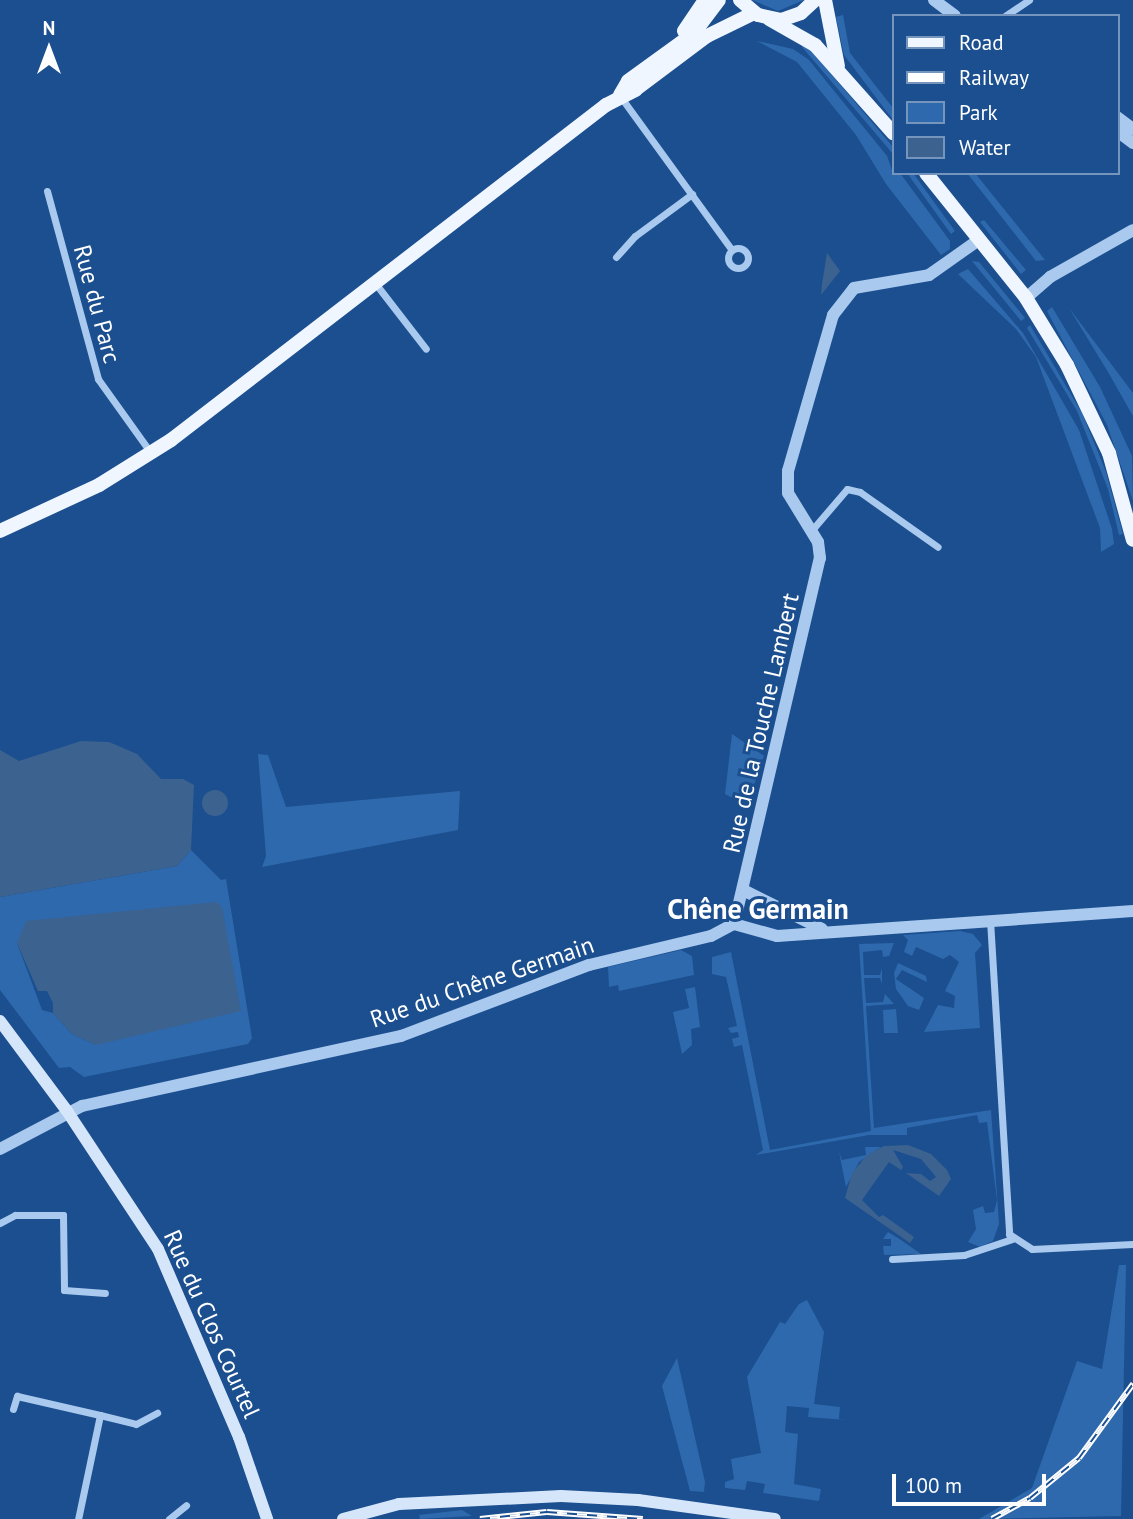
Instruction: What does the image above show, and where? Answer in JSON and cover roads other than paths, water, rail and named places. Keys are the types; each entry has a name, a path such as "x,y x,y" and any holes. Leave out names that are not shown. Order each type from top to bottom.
{"main road":[{"path":"658,57 688,27 705,0"},
{"path":"620,95 628,81 694,33 719,0"},
{"path":"740,0 754,13 805,37 838,66 892,132"},
{"path":"769,19 792,18 815,0"},
{"path":"825,0 838,66"},
{"path":"0,531 99,485 151,454 620,95 635,90 707,36 754,13"},
{"path":"928,175 1026,298 1067,366 1109,453 1133,540"},
{"name":"Rue du Clos Courtel","path":"0,1021 67,1111 145,1226 170,1273 239,1437 267,1519"},
{"path":"373,1519 409,1506 457,1500 594,1496 775,1519"},
{"path":"343,1519 399,1504 409,1506"}],"street":[{"path":"934,0 952,14"},
{"path":"1015,13 1029,0"},
{"path":"620,95 732,250"},
{"name":"Rue du Parc","path":"47,191 97,379 151,454"},
{"path":"616,257 635,236 692,194"},
{"path":"1026,298 1050,277 1133,230"},
{"name":"Rue de la Touche Lambert","path":"734,924 820,558 811,531 789,493 788,471 839,302 862,284 929,275 980,239"},
{"path":"375,282 426,349"},
{"path":"811,531 847,489 860,492 938,547"},
{"path":"743,890 769,900 784,912 825,930"},
{"path":"734,924 768,935 1133,911"},
{"path":"768,935 784,912"},
{"path":"990,919 1008,1229 1012,1239 1032,1249 1133,1244"},
{"name":"Rue du Chêne Germain","path":"0,1149 67,1111 401,1036 589,965 711,936 734,924"},
{"path":"0,1223 15,1214 63,1215 64,1290 105,1293"},
{"path":"892,1259 964,1255 1012,1239"},
{"path":"13,1409 17,1396 136,1424 157,1413"},
{"path":"78,1519 100,1416"},
{"path":"170,1519 186,1505"}],"water":[{"path":"827,253 840,271 821,295 822,284"},
{"path":"81,741 109,742 137,754 161,779 183,779 194,785 191,850 177,866 0,897 0,750 19,761"},
{"path":"215,790 224,794 228,803 224,812 215,816 206,812 202,803 206,794"},
{"path":"216,902 222,907 241,1011 96,1045 72,1034 53,1013 53,1003 47,991 38,991 17,943 26,921"},
{"path":"908,1145 931,1154 947,1170 951,1179 939,1196 906,1173 921,1174 930,1181 936,1177 921,1159 893,1150 903,1167 901,1170 889,1162 862,1200 879,1217 883,1215 914,1237 910,1243 845,1198 852,1173 867,1155 884,1146"}],"railway":[{"path":"992,1519 1030,1498 1079,1458 1133,1384"},
{"path":"480,1519 547,1512 643,1519"}],"district":[{"name":"Chêne Germain","path":"758,909"}]}
